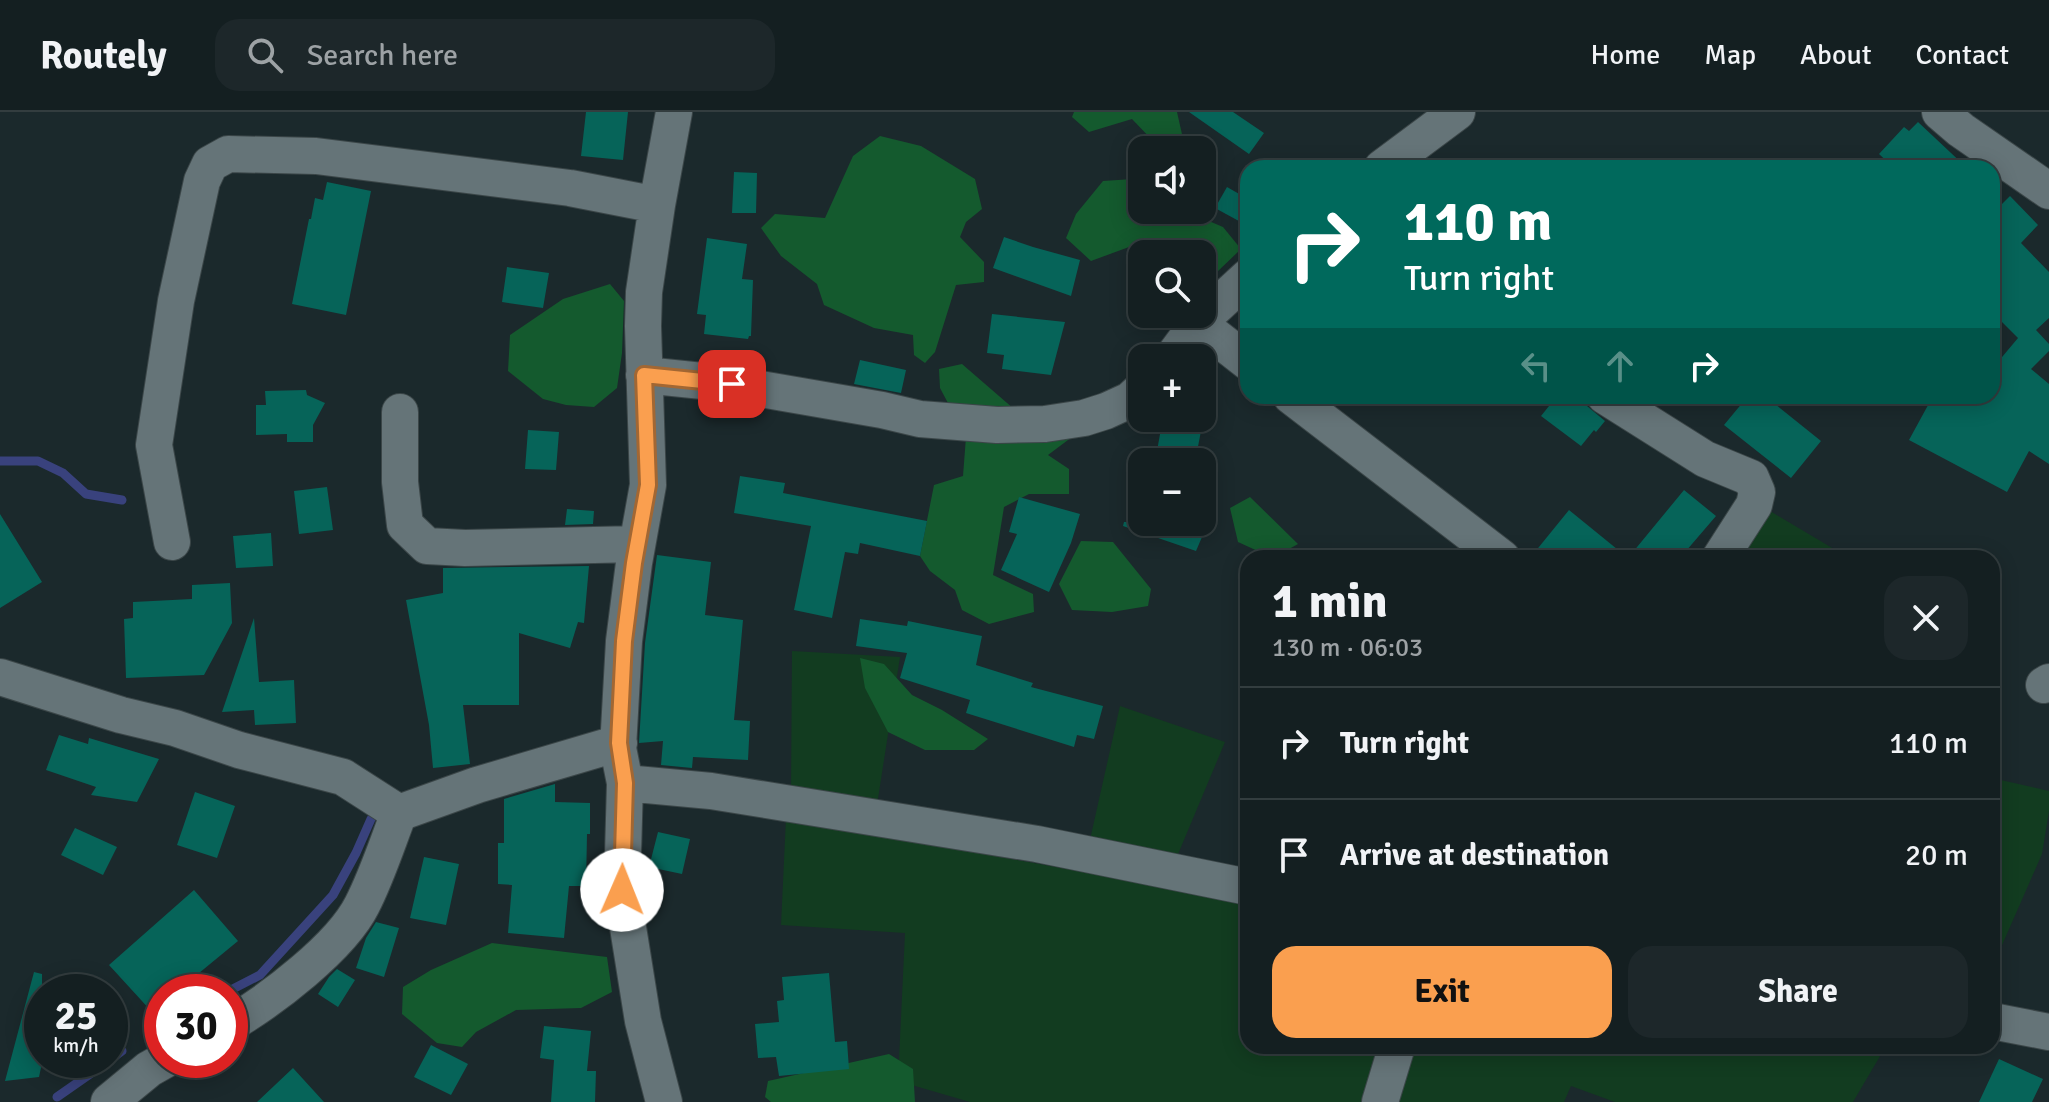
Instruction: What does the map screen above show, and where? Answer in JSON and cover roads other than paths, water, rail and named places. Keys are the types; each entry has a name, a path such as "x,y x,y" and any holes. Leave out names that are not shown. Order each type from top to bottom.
{"street":[{"path":"664,1102 643,1021 629,947 622,890 625,783 619,743 624,641 648,485 644,292 674,112"},
{"path":"1393,160 1457,112"},
{"path":"1940,112 2049,191"},
{"path":"172,542 154,445 176,301 202,181 210,164 228,154 316,156 570,188 657,205"},
{"path":"1216,306 1240,284"},
{"path":"1204,328 1240,356"},
{"path":"644,375 732,384 920,419 997,425 1045,424 1084,418 1128,401"},
{"path":"1301,404 1492,550"},
{"path":"1618,404 1705,459 1751,478 1757,492 1754,505 1725,550"},
{"path":"400,412 400,482 405,525 427,546 637,544"},
{"path":"0,677 239,750 343,777 399,813"},
{"path":"248,1013 307,968 339,938 362,907 399,813 477,785 619,743"},
{"path":"625,783 711,791 1037,844 1240,885"},
{"path":"2000,1023 2049,1032"},
{"path":"1380,1102 1395,1054"},
{"path":"109,1102 144,1073"}],"waterway":[{"path":"0,461 38,461 63,473 86,494 122,500"},
{"path":"248,981 260,975 333,895 371,819"},
{"path":"57,1097 84,1078"}]}
